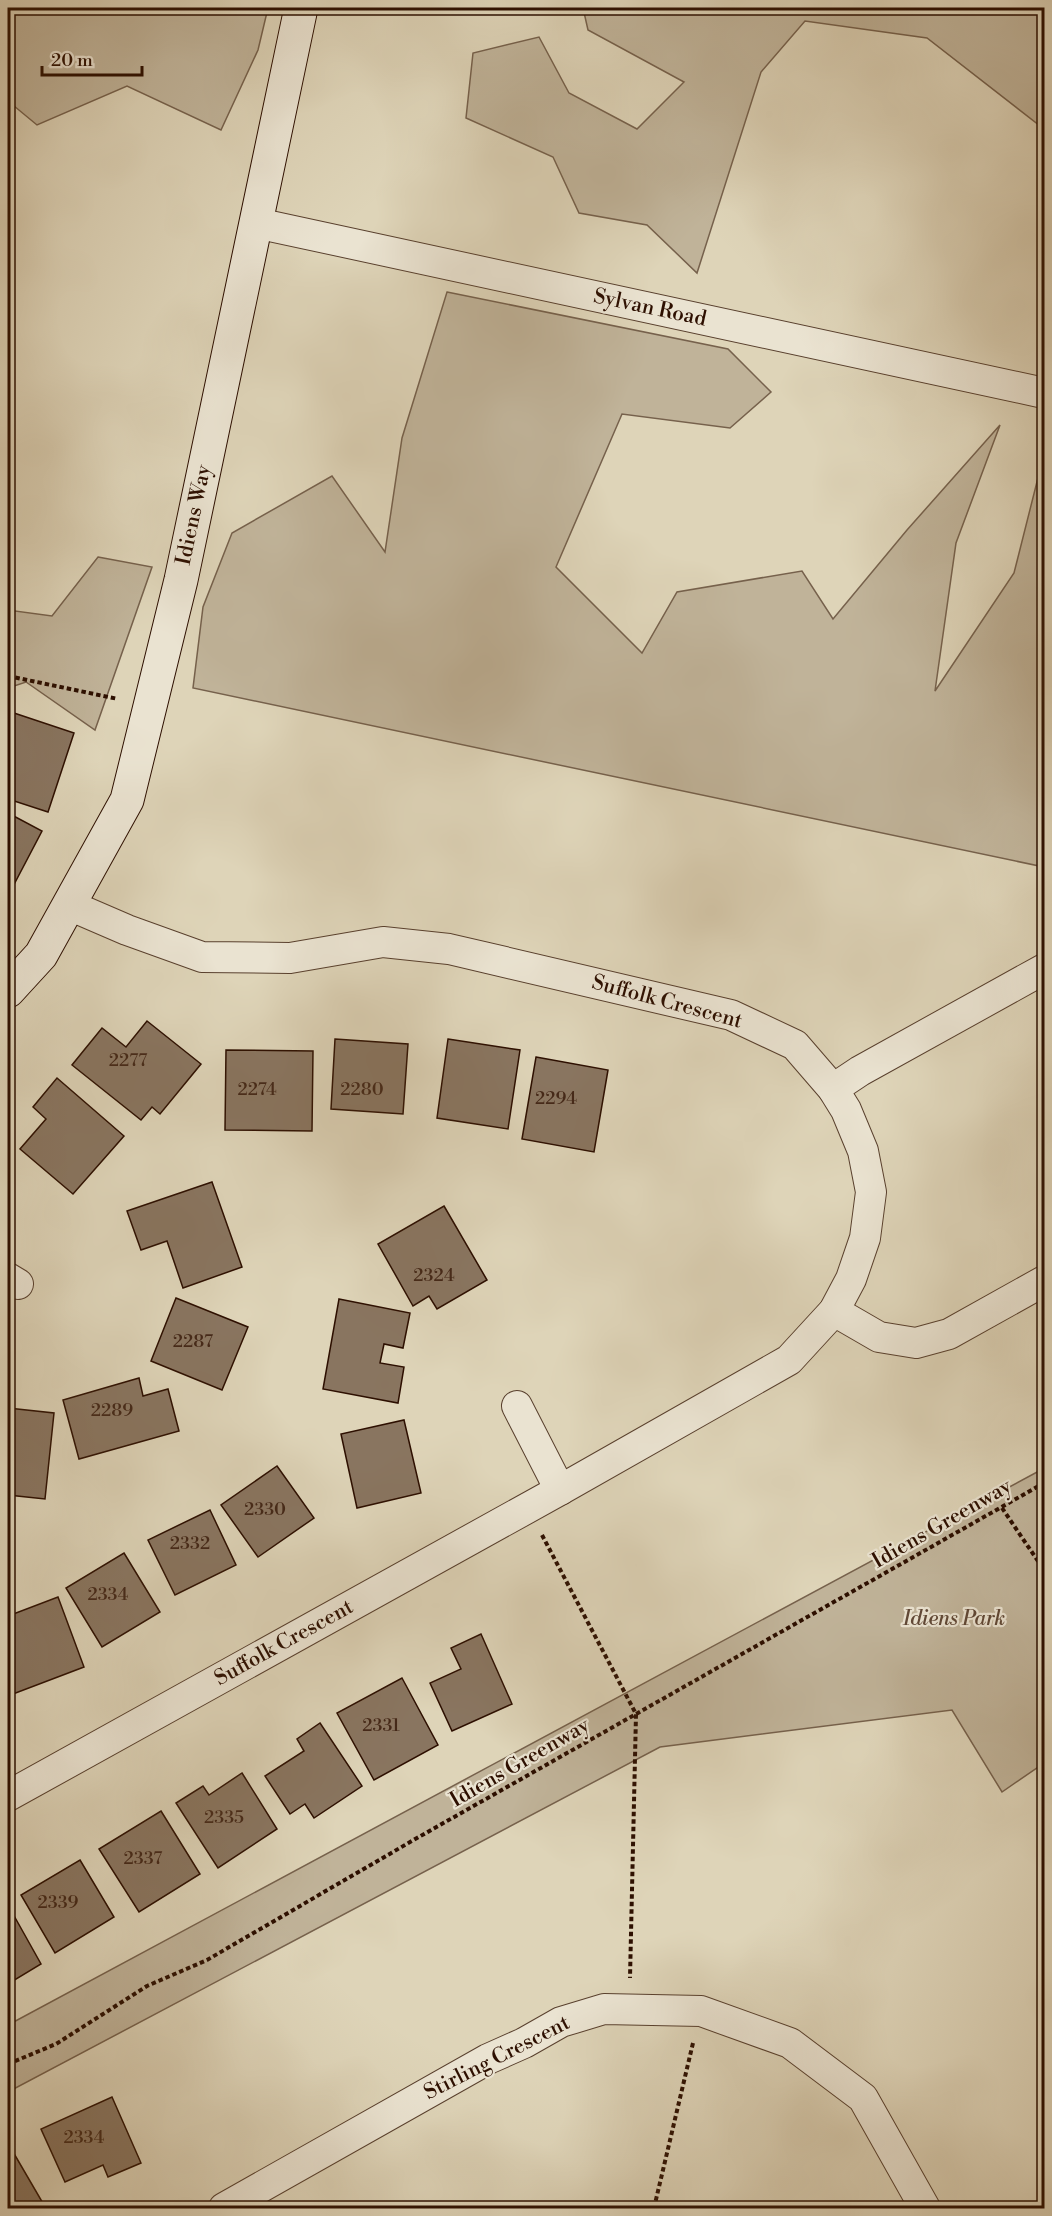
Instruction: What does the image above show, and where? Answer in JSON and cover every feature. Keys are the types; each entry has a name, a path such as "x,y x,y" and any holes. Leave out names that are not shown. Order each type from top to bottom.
{"street":[{"name":"Idiens Way","path":"8,991 41,955 127,800 181,580 301,8"},
{"name":"Sylvan Road","path":"256,223 1044,393"},
{"name":"Suffolk Crescent","path":"8,1796 560,1490 789,1360 834,1311 851,1279 865,1238 871,1192 863,1151 846,1110 833,1089 795,1045 731,1015 449,949 383,942 290,958 202,957 127,930 69,905"},
{"path":"833,1089 860,1071 1044,969"},
{"path":"834,1311 879,1337 916,1343 949,1334 1044,1281"},
{"path":"517,1406 560,1490"},
{"name":"Stirling Crescent","path":"224,2208 488,2060 561,2022 603,2009 701,2011 790,2043 863,2098 925,2208"}],"path":[{"path":"8,676 149,706"},
{"name":"Idiens Greenway","path":"8,2064 56,2044 147,1986 207,1960 417,1838 1044,1483"},
{"path":"527,1508 636,1714 629,2009"},
{"path":"1002,1508 1044,1570"},
{"path":"654,2208 701,2011"}],"green space":[{"path":"8,8 268,8 258,50 221,130 127,86 37,125 8,101"},
{"path":"583,8 1044,8 1044,129 927,38 805,21 761,72 697,273 647,225 579,213 553,157 466,118 473,53 539,37 569,93 637,129 684,82 588,30"},
{"path":"447,292 728,349 771,392 730,428 622,414 556,567 642,653 677,592 802,571 833,619 907,530 1000,425 956,543 935,691 1014,573 1044,454 1044,867 193,688 203,607 232,533 332,476 385,552 402,438"},
{"path":"98,557 152,567 95,730 26,682 8,688 8,610 52,616"},
{"name":"Idiens Park","path":"1039,1471 1044,1477 1044,1763 1002,1792 952,1710 660,1747 8,2092 8,2025"}],"building":[{"path":"8,711 74,733 48,812 8,799"},
{"path":"8,813 42,831 9,894 8,893"},
{"path":"147,1021 201,1064 160,1114 152,1107 141,1120 72,1065 102,1028 126,1047"},
{"path":"335,1039 408,1044 403,1114 331,1109"},
{"path":"448,1039 520,1050 508,1129 437,1118"},
{"path":"226,1050 313,1051 312,1131 225,1130"},
{"path":"536,1057 608,1070 594,1152 522,1139"},
{"path":"57,1078 124,1136 73,1194 20,1149 46,1119 33,1107"},
{"path":"212,1182 242,1267 183,1288 167,1241 141,1250 127,1211"},
{"path":"444,1206 487,1280 437,1309 429,1296 413,1306 378,1244"},
{"path":"176,1298 248,1327 222,1390 151,1361"},
{"path":"339,1299 410,1313 403,1348 384,1344 380,1363 404,1367 398,1403 323,1389"},
{"path":"139,1378 143,1396 168,1389 179,1431 79,1459 63,1400"},
{"path":"8,1408 54,1413 45,1499 8,1495"},
{"path":"404,1420 421,1493 357,1508 341,1434"},
{"path":"277,1466 314,1518 258,1557 221,1505"},
{"path":"210,1510 236,1565 175,1595 148,1540"},
{"path":"124,1553 160,1612 102,1647 66,1588"},
{"path":"58,1597 84,1667 13,1694 8,1678 8,1616"},
{"path":"481,1634 512,1704 452,1731 430,1683 461,1669 451,1648"},
{"path":"402,1678 438,1745 374,1780 337,1713"},
{"path":"320,1723 362,1786 314,1818 305,1804 290,1814 265,1776 304,1751 297,1739"},
{"path":"242,1773 277,1829 218,1868 176,1803 203,1786 209,1795"},
{"path":"161,1811 200,1874 139,1912 99,1849"},
{"path":"80,1860 114,1917 55,1953 21,1895"},
{"path":"8,1905 41,1964 8,1984"},
{"path":"112,2097 141,2163 108,2177 103,2165 65,2182 41,2129"},
{"path":"9,2145 44,2205 39,2208 8,2208"}]}
